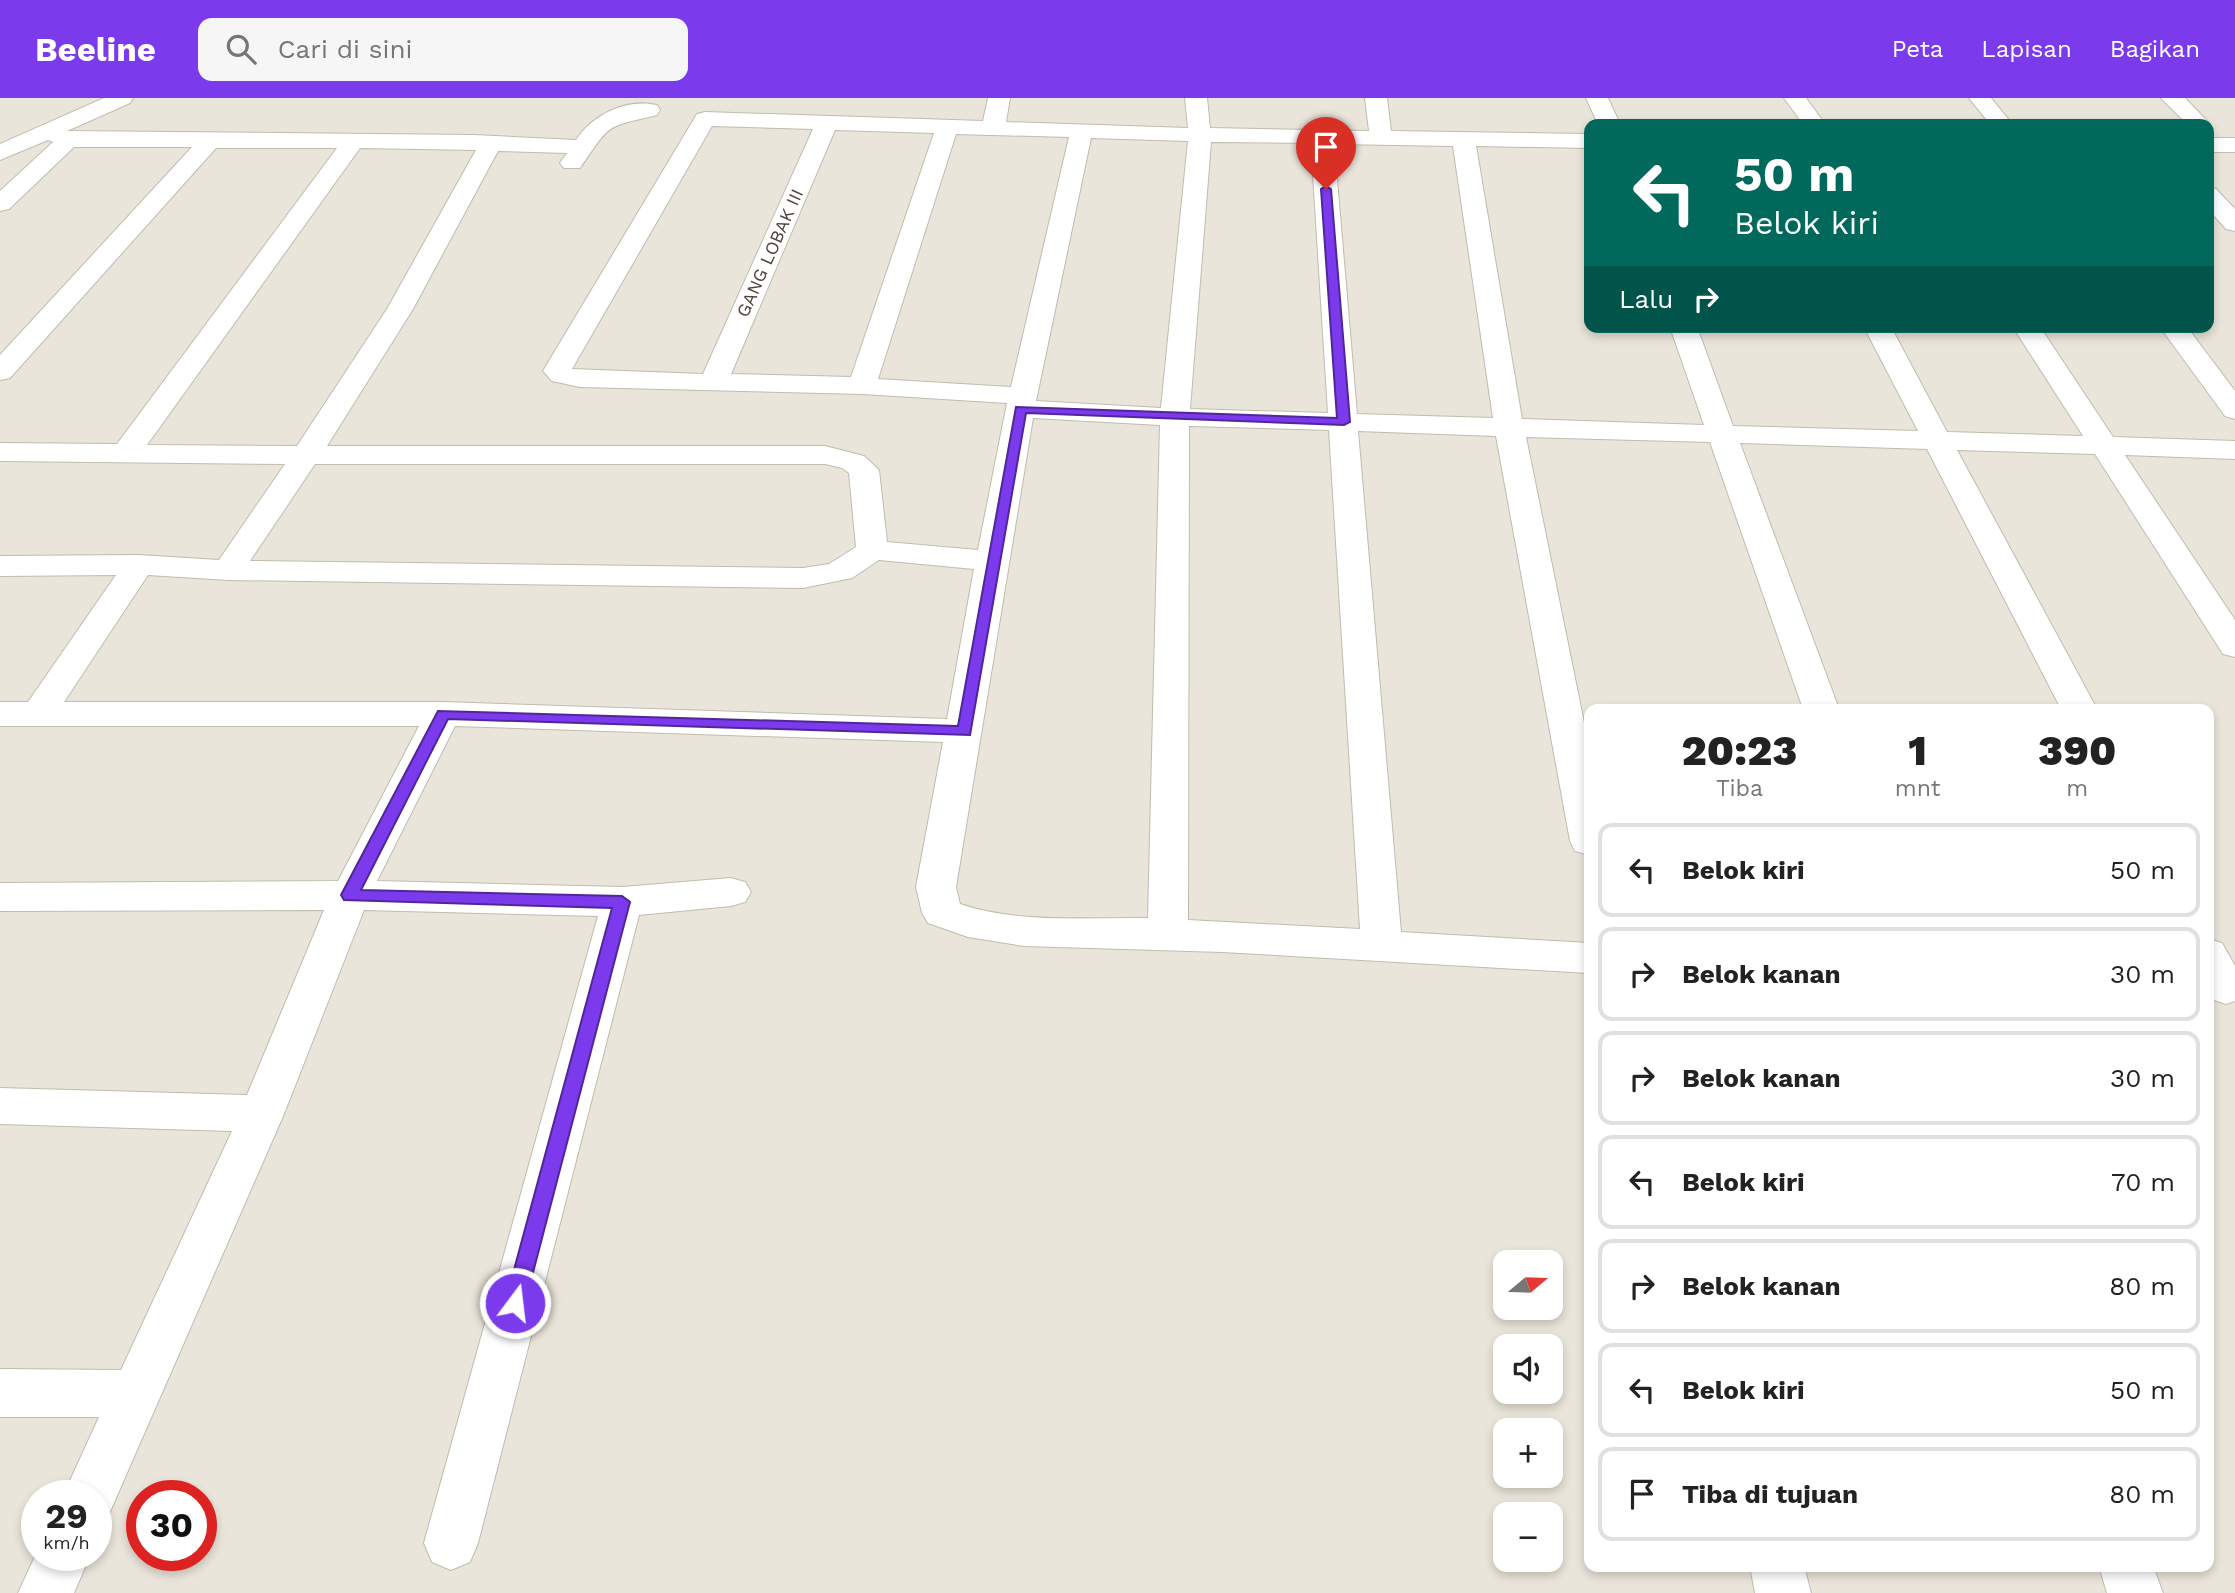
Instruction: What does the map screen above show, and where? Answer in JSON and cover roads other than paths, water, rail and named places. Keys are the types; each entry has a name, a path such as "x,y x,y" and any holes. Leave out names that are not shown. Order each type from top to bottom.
{"street":[{"path":"0,153 57,136 122,98"},
{"path":"993,129 999,98"},
{"path":"1168,934 1174,656 1175,417 1200,135 1196,98"},
{"path":"1376,98 1381,138"},
{"path":"1597,98 1607,119"},
{"path":"1795,98 1810,119"},
{"path":"1980,98 1997,119"},
{"path":"2172,98 2194,119"},
{"path":"57,136 209,142 484,144 577,155 599,123 607,118 670,111 797,110 827,122 993,129 1464,141 1584,141"},
{"path":"670,111 557,371 562,375 580,379 862,386 1175,417 2235,450"},
{"name":"GANG LOBAK III","path":"713,383 827,122"},
{"path":"862,386 947,127"},
{"path":"1081,132 992,561 936,887 942,913 970,924 1061,932 1168,934 1584,958"},
{"path":"0,204 57,136"},
{"path":"1322,137 1382,947"},
{"path":"127,452 355,141"},
{"path":"1464,141 1509,426 1584,815"},
{"path":"0,372 209,142"},
{"path":"228,570 400,309 488,152 489,147 484,144"},
{"path":"2214,201 2235,224"},
{"path":"1685,333 1819,704"},
{"path":"1880,333 2076,704"},
{"path":"2030,333 2235,646"},
{"path":"2177,333 2235,410"},
{"path":"0,452 825,455 853,462 864,470 872,550"},
{"path":"0,566 139,565 228,570 803,578 838,573 852,567 872,550 992,561"},
{"path":"38,714 139,565"},
{"path":"0,714 443,715 964,731"},
{"path":"97,1480 262,1114 350,895 443,715"},
{"path":"0,897 350,895 622,902 732,892"},
{"path":"450,1543 622,902"},
{"path":"0,1106 262,1114"},
{"path":"0,1393 136,1394"},
{"path":"46,1593 56,1571"},
{"path":"1778,1572 1783,1593"},
{"path":"2128,1572 2135,1593"}]}
